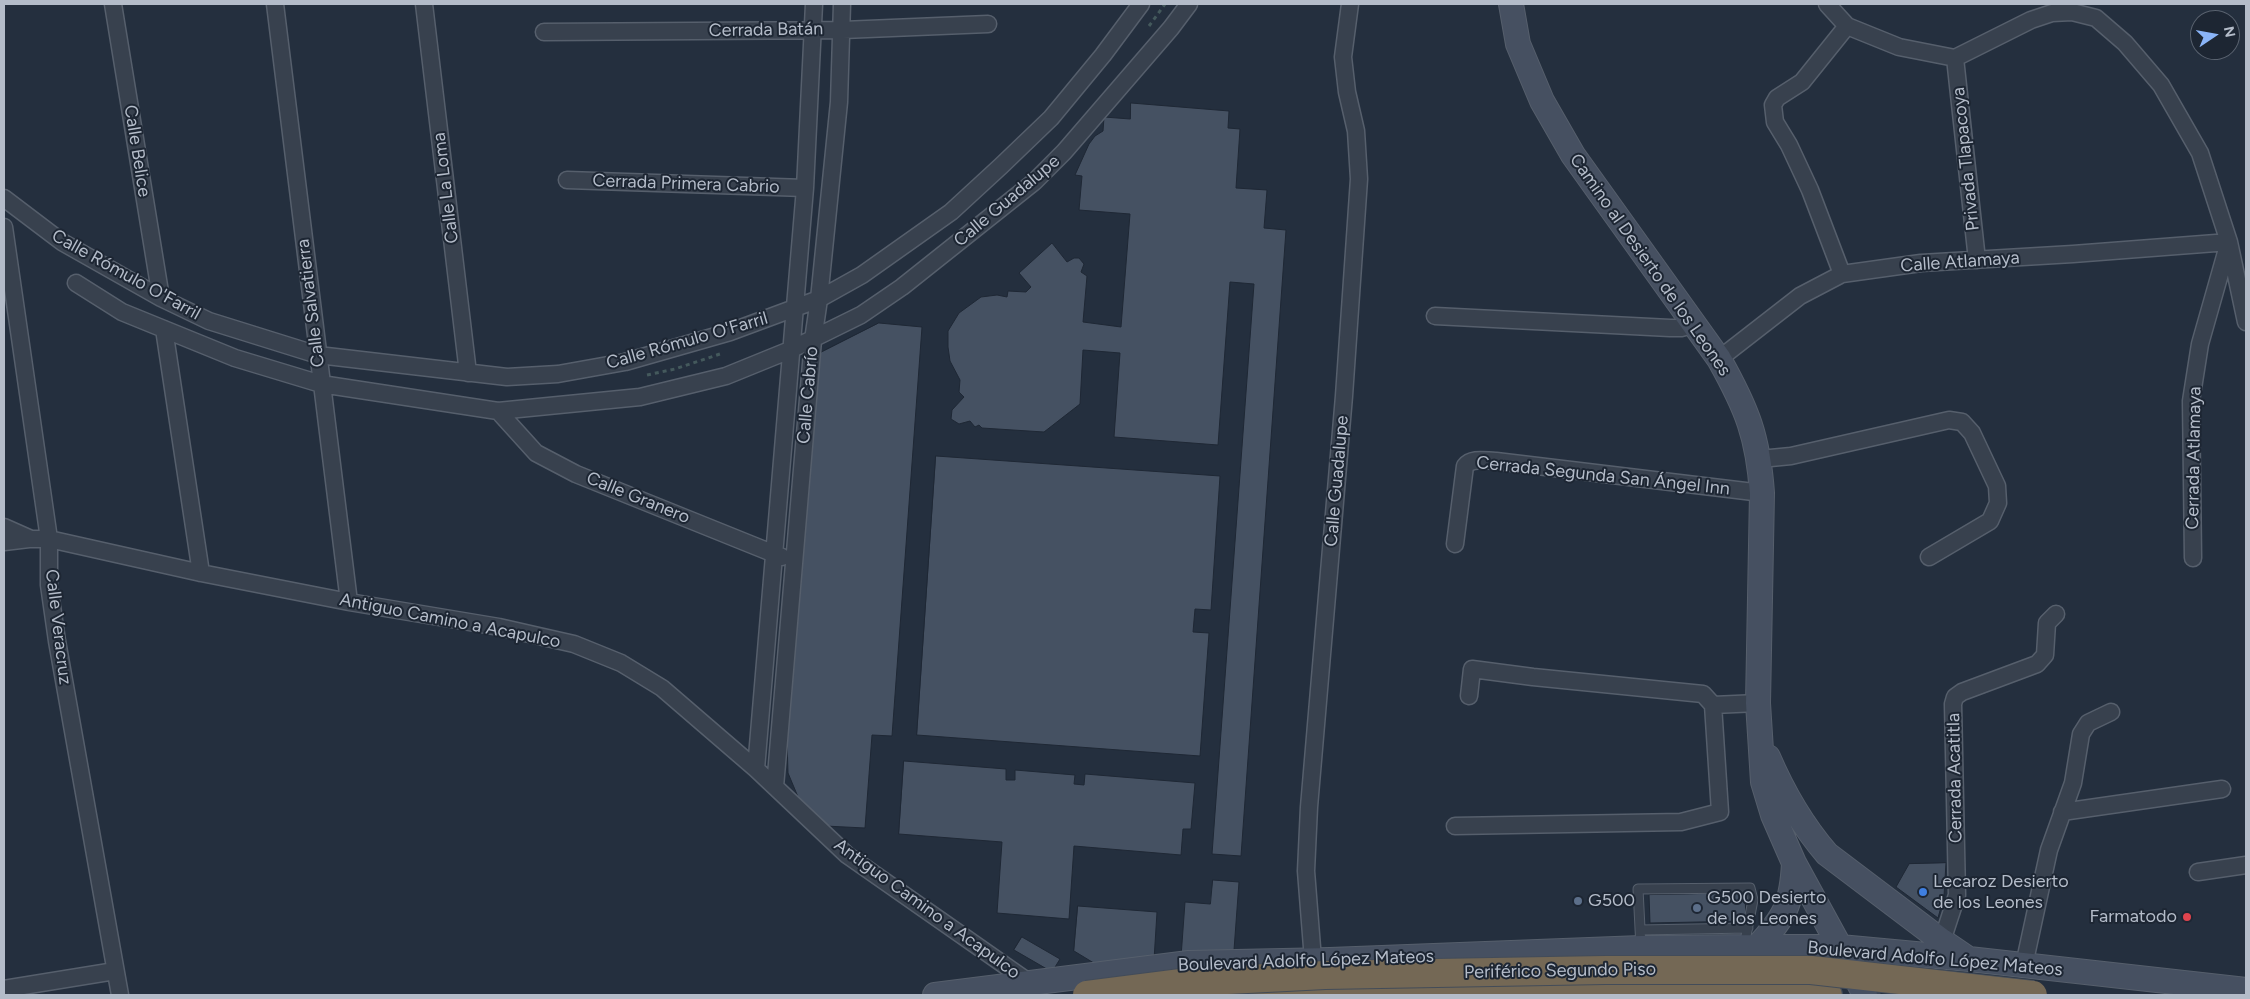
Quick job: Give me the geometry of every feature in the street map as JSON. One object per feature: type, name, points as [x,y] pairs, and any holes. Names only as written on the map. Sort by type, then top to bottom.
[{"type":"highway","name":"Periférico Segundo Piso","points":[[1087,995],[1189,982],[1325,975],[1654,970],[1811,970],[2033,995]]},
{"type":"highway","points":[[1238,995],[1330,988],[1378,981]]},
{"type":"highway","points":[[1330,988],[1808,993],[1828,995]]},
{"type":"main road","name":"Camino al Desierto de los Leones","points":[[1511,4],[1518,44],[1542,101],[1573,155],[1719,359],[1739,394],[1752,424],[1760,459],[1762,493],[1758,703],[1763,782],[1773,814],[1794,863],[1865,995]]},
{"type":"main road","name":"Camino al Desierto de los Leones","points":[[1762,743],[1777,778],[1795,811],[1813,839],[1827,854],[1942,941],[1969,958]]},
{"type":"main road","points":[[1749,941],[1777,925],[1788,906],[1793,888],[1794,863]]},
{"type":"main road","name":"Boulevard Adolfo López Mateos","points":[[935,995],[1189,963],[1313,960],[1640,939],[1749,941],[1840,947],[1902,962],[1969,958],[2246,990]]},
{"type":"main road","points":[[1902,962],[1914,995]]},
{"type":"street","name":"Calle Belice","points":[[113,4],[161,298]]},
{"type":"street","name":"Calle Salvatierra","points":[[275,4],[349,602]]},
{"type":"street","name":"Calle La Loma","points":[[424,4],[468,373]]},
{"type":"street","name":"Calle Cabrío","points":[[756,769],[805,188],[814,4]]},
{"type":"street","name":"Calle Cabrío","points":[[775,787],[813,340],[819,299],[839,102],[843,30],[842,4]]},
{"type":"street","name":"Calle Rómulo O'Farril","points":[[4,198],[62,242],[161,298],[209,321],[318,355],[507,377],[549,374],[625,362],[730,332],[819,299],[862,275],[951,212],[1051,118],[1103,55],[1141,4]]},
{"type":"street","name":"Calle Guadalupe","points":[[813,340],[861,315],[902,287],[1034,182],[1070,145],[1171,28],[1189,4]]},
{"type":"street","name":"Calle Guadalupe","points":[[1313,960],[1306,871],[1309,807],[1344,396],[1358,179],[1356,131],[1347,92],[1343,58],[1350,4]]},
{"type":"street","points":[[1827,4],[1847,26],[1899,47],[1954,58],[2031,20],[2052,13],[2072,12],[2096,18],[2125,43],[2161,85],[2200,152],[2228,242],[2246,322]]},
{"type":"street","name":"Cerrada Batán","points":[[544,32],[843,30],[988,24]]},
{"type":"street","points":[[1842,274],[1810,190],[1789,145],[1775,122],[1773,105],[1777,98],[1802,82],[1847,26]]},
{"type":"street","name":"Privada Tlapacoya","points":[[1954,58],[1977,260]]},
{"type":"street","name":"Cerrada Primera Cabrio","points":[[567,180],[805,188]]},
{"type":"street","name":"Calle Veracruz","points":[[4,228],[49,539],[49,585],[57,641],[120,995]]},
{"type":"street","name":"Calle Atlamaya","points":[[1719,359],[1800,296],[1842,274],[1881,267],[2228,242]]},
{"type":"street","name":"Cerrada Atlamaya","points":[[2193,558],[2191,401],[2200,344],[2228,242]]},
{"type":"street","name":"Calle Rómulo O'Farril","points":[[76,283],[122,312],[235,358],[321,384],[498,411],[640,397],[726,376],[813,340]]},
{"type":"street","points":[[1435,316],[1670,328],[1681,328],[1695,324]]},
{"type":"street","points":[[164,329],[201,573]]},
{"type":"street","name":"Calle Granero","points":[[498,411],[536,453],[576,474],[793,562]]},
{"type":"street","points":[[1760,459],[1791,456],[1949,420],[1962,422],[1972,433],[1997,486],[1998,504],[1990,522],[1929,557]]},
{"type":"street","name":"Cerrada Segunda San Ángel Inn","points":[[1455,544],[1465,466],[1475,460],[1762,493]]},
{"type":"street","name":"Antiguo Camino a Acapulco","points":[[4,527],[31,539]]},
{"type":"street","name":"Antiguo Camino a Acapulco","points":[[4,542],[49,539],[201,573],[349,602],[508,629],[574,644],[614,660],[662,688],[756,769],[847,855],[1030,983]]},
{"type":"street","name":"Cerrada Acatitla","points":[[1942,941],[1957,895],[1953,704],[1955,697],[1962,692],[2037,664],[2044,655],[2047,623],[2056,614]]},
{"type":"street","points":[[1455,826],[1681,822],[1720,812],[1713,705],[1703,694],[1472,669],[1468,696]]},
{"type":"street","points":[[1713,705],[1758,703]]},
{"type":"street","points":[[2024,965],[2049,850],[2073,783],[2081,734],[2088,723],[2111,712]]},
{"type":"street","points":[[2062,812],[2222,789]]},
{"type":"street","points":[[2198,872],[2246,865]]},
{"type":"street","points":[[4,989],[115,971]]},
{"type":"lane","points":[[1640,939],[1638,889],[1750,888],[1753,900],[1749,941]]},
{"type":"building","points":[[1131,103],[1229,111],[1228,128],[1240,129],[1236,188],[1267,190],[1264,228],[1286,230],[1241,856],[1212,854],[1254,284],[1230,282],[1218,445],[1114,437],[1120,353],[1083,350],[1080,404],[1044,432],[982,428],[979,425],[975,427],[970,421],[959,424],[951,419],[952,410],[964,397],[959,392],[960,380],[950,361],[948,331],[959,313],[981,297],[997,295],[1007,297],[1008,291],[1026,292],[1031,287],[1019,273],[1052,243],[1067,262],[1074,258],[1079,258],[1084,264],[1081,272],[1087,276],[1083,322],[1121,327],[1130,214],[1079,210],[1082,176],[1075,175],[1089,144],[1095,136],[1103,131],[1104,117],[1130,119]]},
{"type":"building","points":[[879,323],[922,327],[892,736],[872,735],[865,828],[825,826],[801,804],[788,773],[787,740],[818,354]]},
{"type":"building","points":[[936,456],[1220,476],[1211,610],[1195,609],[1193,632],[1209,633],[1200,756],[917,735]]},
{"type":"building","points":[[904,761],[1006,769],[1006,780],[1015,780],[1015,770],[1075,775],[1074,784],[1084,785],[1085,774],[1195,783],[1191,829],[1183,829],[1181,855],[1074,846],[1069,919],[997,913],[1002,842],[899,834]]},
{"type":"building","name":"Lecaroz Desierto de los Leones","points":[[1946,863],[1944,896],[1938,918],[1896,887],[1909,864]]},
{"type":"building","points":[[1213,880],[1239,882],[1234,950],[1181,957],[1185,902],[1210,904]]},
{"type":"building","name":"G500 Desierto de los Leones","points":[[1745,893],[1746,921],[1650,923],[1649,895]]},
{"type":"building","points":[[1078,906],[1157,912],[1154,960],[1102,968],[1074,951]]},
{"type":"building","points":[[1022,937],[1060,959],[1052,972],[1014,950]]},
{"type":"tunnel","points":[[1853,988],[1909,995]]},
{"type":"place","name":"Lecaroz Desierto de los Leones","points":[[1923,892]]},
{"type":"place","name":"G500","points":[[1578,901]]},
{"type":"place","name":"G500 Desierto de los Leones","points":[[1697,908]]},
{"type":"place","name":"Farmatodo","points":[[2187,917]]}]
